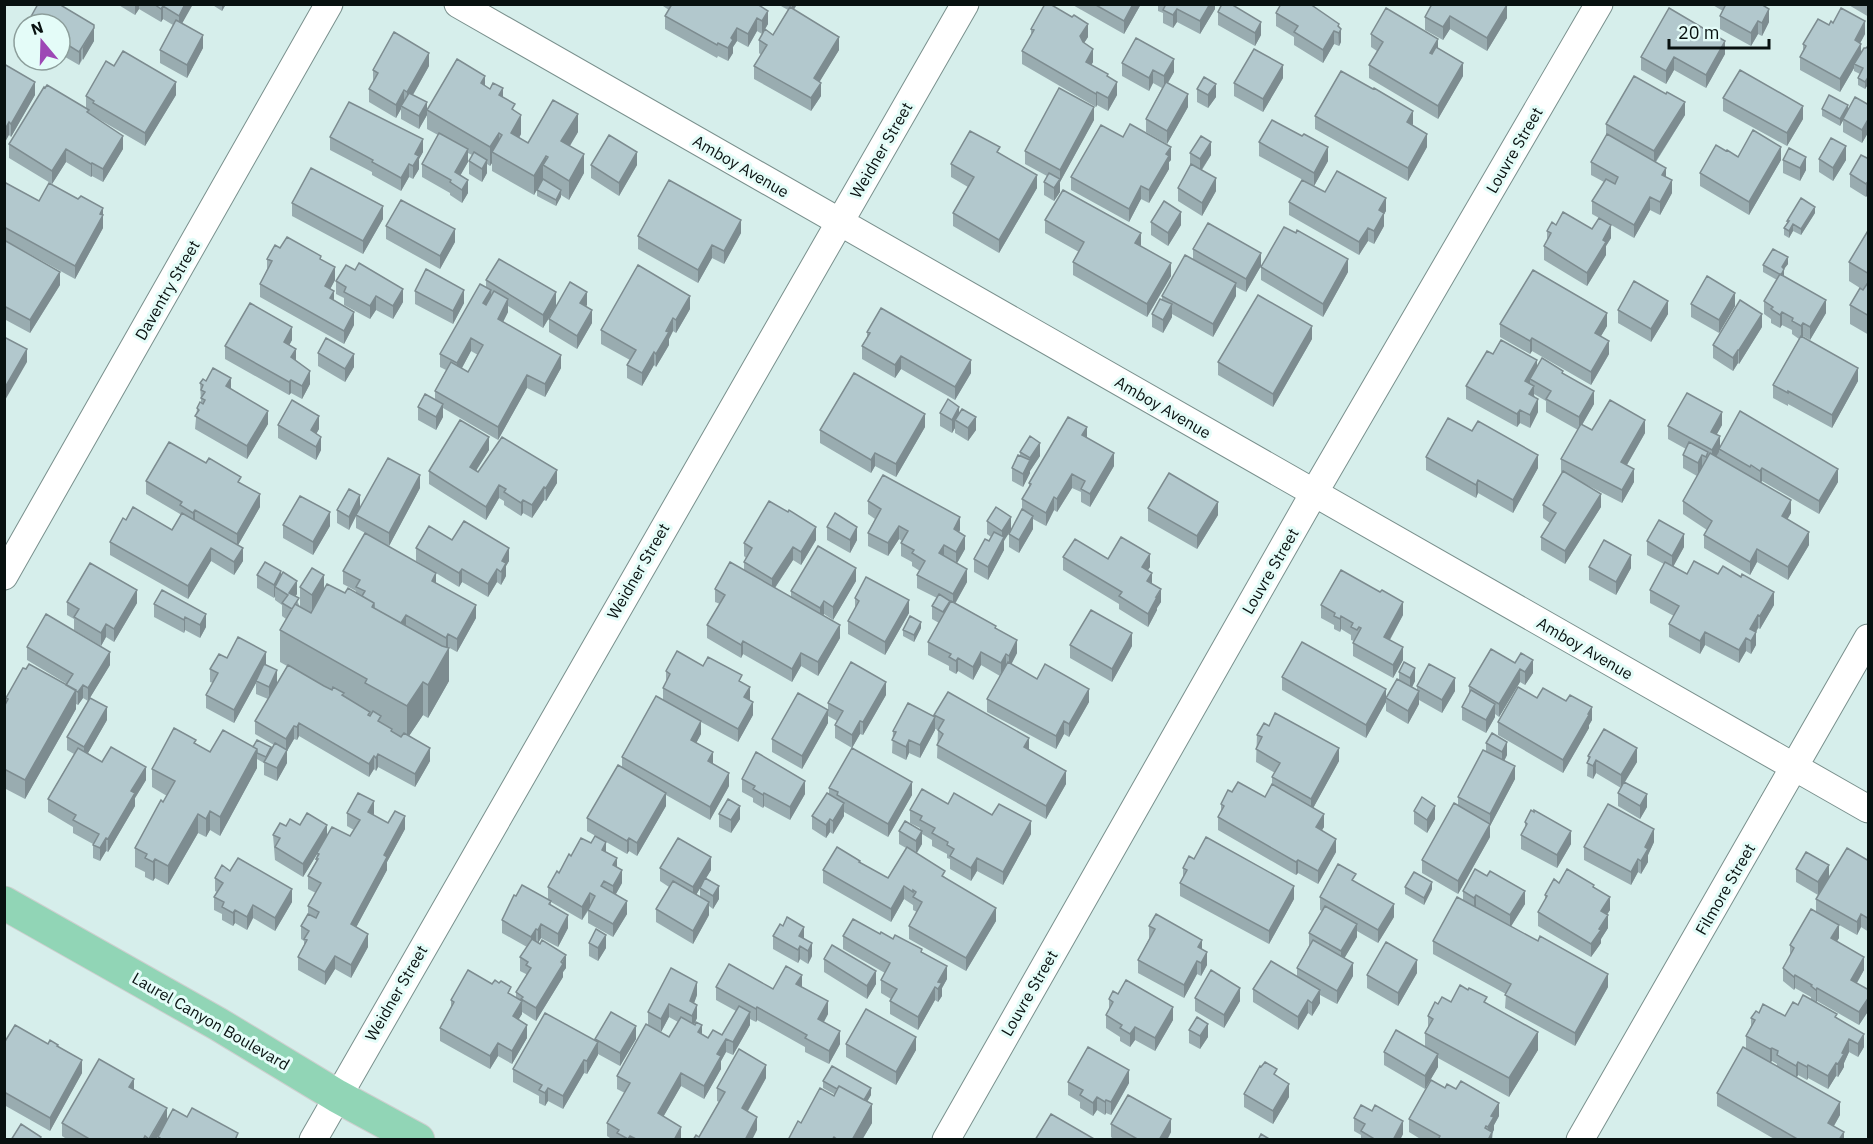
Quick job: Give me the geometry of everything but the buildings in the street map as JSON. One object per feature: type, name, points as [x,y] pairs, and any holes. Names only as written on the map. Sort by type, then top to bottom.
[{"type":"main road","name":"Laurel Canyon Boulevard","points":[[4,903],[218,1024],[337,1096],[418,1140]]},
{"type":"street","name":"Daventry Street","points":[[4,576],[329,4]]},
{"type":"street","name":"Amboy Avenue","points":[[458,4],[1869,809]]},
{"type":"street","name":"Weidner Street","points":[[313,1140],[965,4]]},
{"type":"street","name":"Louvre Street","points":[[946,1140],[1314,494],[1599,4]]},
{"type":"street","name":"Filmore Street","points":[[1580,1140],[1869,638]]}]
